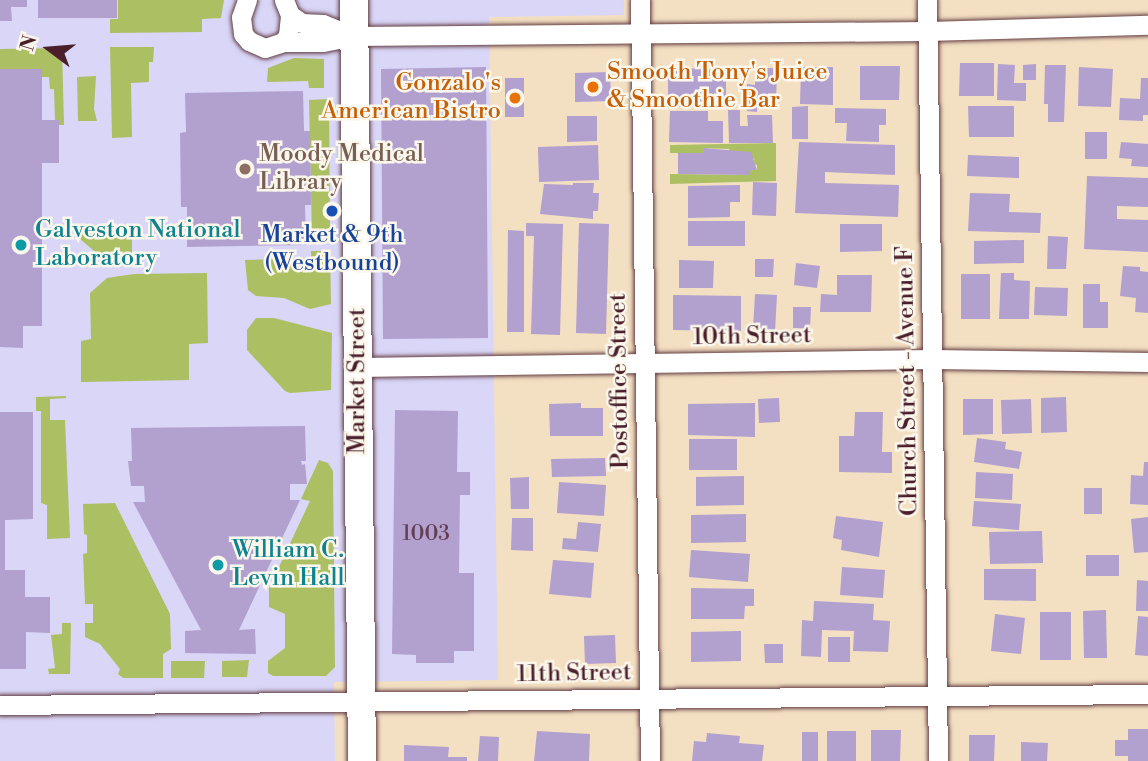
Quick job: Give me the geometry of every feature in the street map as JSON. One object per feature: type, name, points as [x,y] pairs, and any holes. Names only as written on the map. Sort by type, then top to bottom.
[{"type":"main road","name":"Market Street","points":[[354,0],[362,761]]},
{"type":"street","points":[[247,0],[241,27],[249,41],[265,48],[283,42],[323,42],[354,36],[641,35],[1148,25]]},
{"type":"street","name":"Postoffice Street","points":[[640,0],[650,761]]},
{"type":"street","name":"Church Street - Avenue F","points":[[927,0],[938,761]]},
{"type":"street","points":[[283,42],[288,35],[287,8]]},
{"type":"street","points":[[287,8],[302,23],[323,24],[354,36]]},
{"type":"street","name":"10th Street","points":[[357,367],[933,359],[1148,362]]},
{"type":"street","name":"11th Street","points":[[0,705],[1148,694]]},
{"type":"shaded area","points":[[0,0],[624,0],[624,15],[489,17],[498,680],[334,682],[335,761],[0,761]]},
{"type":"green space","points":[[118,0],[224,0],[221,18],[202,19],[202,32],[110,33],[110,19],[118,19]]},
{"type":"green space","points":[[110,47],[154,47],[153,62],[149,62],[149,82],[131,83],[132,137],[112,138]]},
{"type":"green space","points":[[62,48],[64,125],[59,125],[59,120],[55,120],[54,89],[50,89],[49,77],[42,77],[42,69],[0,69],[0,49]]},
{"type":"green space","points":[[294,58],[324,59],[324,88],[309,88],[308,81],[267,82],[268,68]]},
{"type":"green space","points":[[96,76],[94,109],[97,121],[78,121],[77,77]]},
{"type":"green space","points":[[329,99],[330,239],[312,239],[309,100]]},
{"type":"green space","points":[[776,143],[776,181],[670,184],[670,174],[750,175],[750,170],[757,170],[757,165],[754,164],[754,159],[730,152],[729,149],[704,148],[704,153],[670,153],[670,145]]},
{"type":"green space","points":[[80,229],[132,230],[132,264],[114,265],[106,261],[80,239]]},
{"type":"green space","points":[[311,251],[330,251],[331,304],[310,309],[284,298],[256,296],[248,290],[245,260],[311,258]]},
{"type":"green space","points":[[207,273],[208,343],[189,344],[189,380],[81,382],[81,341],[91,339],[90,293],[107,278],[134,274]]},
{"type":"green space","points":[[256,318],[274,318],[332,333],[331,390],[290,393],[285,391],[247,350],[247,330]]},
{"type":"green space","points":[[66,396],[50,399],[50,420],[65,420],[70,538],[47,539],[47,505],[41,503],[41,411],[36,411],[36,397]]},
{"type":"green space","points":[[319,460],[328,463],[333,471],[335,667],[326,676],[273,676],[268,673],[268,661],[285,648],[285,614],[269,607],[269,588],[310,501],[301,499]]},
{"type":"green space","points":[[115,503],[170,614],[171,649],[163,654],[163,678],[123,678],[118,674],[120,669],[100,644],[85,637],[85,623],[93,623],[93,604],[85,604],[83,554],[87,553],[87,535],[84,534],[83,504]]},
{"type":"green space","points":[[62,623],[71,623],[70,674],[49,674],[48,669],[55,668],[51,635],[62,634]]},
{"type":"green space","points":[[249,660],[247,677],[222,677],[222,661]]},
{"type":"green space","points":[[171,661],[205,661],[204,678],[171,678]]},
{"type":"building","points":[[0,0],[27,0],[27,7],[11,7],[12,21],[0,21]]},
{"type":"building","points":[[38,0],[117,0],[117,18],[38,18]]},
{"type":"building","points":[[960,63],[994,63],[994,96],[959,96]]},
{"type":"building","points":[[998,64],[1015,65],[1014,83],[1026,83],[1026,101],[997,100]]},
{"type":"building","points":[[1036,64],[1036,80],[1023,80],[1023,65]]},
{"type":"building","points":[[1045,65],[1066,65],[1064,122],[1048,122],[1048,104],[1044,104]]},
{"type":"building","points":[[860,66],[900,66],[899,100],[860,100]]},
{"type":"building","points":[[486,67],[488,338],[383,339],[381,69]]},
{"type":"building","points":[[801,67],[833,67],[833,105],[800,104]]},
{"type":"building","points":[[1079,67],[1113,69],[1111,107],[1078,106]]},
{"type":"building","points":[[710,68],[710,75],[726,75],[726,106],[668,107],[668,69]]},
{"type":"building","points":[[755,68],[777,68],[776,106],[757,106],[757,112],[747,111],[747,84],[755,85]]},
{"type":"building","name":"Galveston National Laboratory","points":[[0,69],[42,69],[42,120],[59,120],[59,163],[42,163],[42,326],[23,326],[23,348],[0,347]]},
{"type":"building","name":"Smooth Tony's Juice & Smoothie Bar","points":[[610,72],[611,101],[575,102],[575,73]]},
{"type":"building","name":"Gonzalo's American Bistro","points":[[505,78],[524,78],[524,117],[505,117]]},
{"type":"building","points":[[1141,78],[1148,78],[1148,115],[1143,115],[1143,121],[1119,120],[1120,98],[1140,99]]},
{"type":"building","name":"Moody Medical Library","points":[[303,91],[304,131],[310,131],[311,205],[305,205],[306,245],[187,247],[187,207],[181,207],[180,133],[186,132],[185,93]]},
{"type":"building","points":[[808,106],[808,139],[792,139],[792,107]]},
{"type":"building","points":[[968,106],[1014,106],[1014,137],[969,137]]},
{"type":"building","points":[[835,108],[886,109],[886,125],[879,125],[879,142],[846,141],[847,123],[835,123]]},
{"type":"building","points":[[728,110],[740,110],[740,126],[748,126],[747,115],[772,115],[773,143],[729,143]]},
{"type":"building","points":[[670,111],[708,111],[708,121],[723,121],[723,143],[669,142]]},
{"type":"building","points":[[567,116],[597,116],[597,141],[567,142]]},
{"type":"building","points":[[1085,132],[1107,132],[1107,159],[1085,159]]},
{"type":"building","points":[[799,142],[895,145],[895,175],[825,172],[825,183],[899,185],[898,217],[795,213]]},
{"type":"building","points":[[1121,142],[1148,144],[1148,167],[1131,166],[1132,159],[1119,158]]},
{"type":"building","points":[[598,145],[599,180],[539,182],[538,147]]},
{"type":"building","points":[[704,148],[751,152],[757,170],[750,170],[750,175],[678,174],[678,153],[704,153]]},
{"type":"building","points":[[968,155],[1019,157],[1019,178],[967,176]]},
{"type":"building","points":[[1087,176],[1148,178],[1148,207],[1117,206],[1117,219],[1148,220],[1148,252],[1084,249]]},
{"type":"building","points":[[753,182],[777,183],[776,216],[752,215]]},
{"type":"building","points":[[594,183],[593,193],[599,193],[598,211],[593,211],[593,219],[540,214],[544,184]]},
{"type":"building","points":[[740,185],[740,202],[730,202],[730,217],[688,218],[688,186]]},
{"type":"building","points":[[970,193],[1010,194],[1009,212],[1041,213],[1040,233],[968,231]]},
{"type":"building","points":[[688,221],[745,221],[745,246],[688,246]]},
{"type":"building","points":[[526,223],[563,224],[560,335],[531,334],[534,236],[526,236]]},
{"type":"building","points":[[579,223],[609,224],[606,334],[576,333]]},
{"type":"building","points":[[840,224],[882,224],[882,251],[840,252]]},
{"type":"building","points":[[508,230],[524,231],[524,332],[507,332]]},
{"type":"building","points":[[1048,236],[1068,237],[1066,269],[1047,269]]},
{"type":"building","points":[[1024,240],[1024,263],[974,264],[974,241]]},
{"type":"building","points":[[755,259],[774,259],[773,277],[755,277]]},
{"type":"building","points":[[679,260],[714,261],[713,288],[679,288]]},
{"type":"building","points":[[796,263],[820,266],[817,288],[794,285]]},
{"type":"building","points":[[1123,266],[1140,267],[1140,271],[1148,272],[1148,313],[1135,312],[1136,298],[1120,296]]},
{"type":"building","points":[[1001,273],[1014,273],[1014,280],[1030,281],[1029,319],[999,319]]},
{"type":"building","points":[[961,274],[990,274],[990,319],[961,319]]},
{"type":"building","points":[[837,275],[872,275],[871,312],[820,312],[821,294],[837,295]]},
{"type":"building","points":[[1083,284],[1100,284],[1100,302],[1108,302],[1108,328],[1083,328]]},
{"type":"building","points":[[1035,287],[1068,288],[1067,316],[1034,315]]},
{"type":"building","points":[[755,294],[777,295],[775,331],[753,329]]},
{"type":"building","points":[[673,295],[741,296],[741,331],[673,330]]},
{"type":"building","points":[[793,307],[811,307],[810,329],[793,328]]},
{"type":"building","points":[[1066,397],[1067,432],[1041,433],[1041,398]]},
{"type":"building","points":[[779,398],[780,422],[759,423],[758,399]]},
{"type":"building","points":[[963,399],[993,399],[993,434],[963,435]]},
{"type":"building","points":[[1031,399],[1032,433],[1002,434],[1001,400]]},
{"type":"building","points":[[581,403],[581,408],[603,408],[603,436],[550,436],[549,404]]},
{"type":"building","points":[[755,403],[755,437],[688,435],[688,404]]},
{"type":"building","points":[[395,410],[458,411],[457,472],[470,472],[470,495],[460,495],[459,573],[474,573],[474,651],[454,651],[454,663],[416,663],[416,655],[392,654]]},
{"type":"building","points":[[0,412],[33,412],[33,519],[5,520],[5,570],[25,570],[25,597],[50,597],[50,633],[26,632],[26,669],[0,669]]},
{"type":"building","points":[[855,412],[883,412],[882,452],[892,452],[892,473],[839,472],[839,436],[854,436]]},
{"type":"building","name":"William C. Levin Hall","points":[[305,426],[306,461],[301,461],[302,465],[305,464],[307,484],[290,484],[290,500],[300,500],[239,630],[255,629],[256,654],[185,653],[185,631],[201,630],[133,502],[145,502],[144,486],[131,486],[128,461],[132,461],[131,428]]},
{"type":"building","points":[[977,438],[1006,442],[1005,449],[1022,452],[1019,469],[974,462]]},
{"type":"building","points":[[689,439],[737,439],[737,470],[689,470]]},
{"type":"building","points":[[605,458],[606,476],[552,477],[551,459]]},
{"type":"building","points":[[1144,462],[1148,462],[1148,505],[1130,504],[1131,475],[1143,476]]},
{"type":"building","points":[[976,472],[1013,474],[1012,500],[975,498]]},
{"type":"building","points":[[744,476],[744,505],[696,506],[696,477]]},
{"type":"building","points":[[529,477],[529,509],[511,509],[510,478]]},
{"type":"building","points":[[559,482],[606,485],[604,516],[557,513]]},
{"type":"building","points":[[1084,488],[1102,488],[1102,514],[1084,514]]},
{"type":"building","points":[[974,501],[1021,504],[1019,530],[972,526]]},
{"type":"building","points":[[746,514],[746,542],[691,543],[691,515]]},
{"type":"building","points":[[836,516],[883,522],[879,557],[841,550],[842,540],[833,538]]},
{"type":"building","points":[[1148,517],[1148,552],[1134,553],[1131,519]]},
{"type":"building","points":[[512,518],[533,518],[533,551],[511,550]]},
{"type":"building","points":[[578,522],[601,524],[598,552],[562,549],[563,538],[576,539]]},
{"type":"building","points":[[1042,531],[1043,563],[990,564],[989,532]]},
{"type":"building","points":[[691,550],[750,554],[748,582],[689,577]]},
{"type":"building","points":[[1086,555],[1119,555],[1119,576],[1086,576]]},
{"type":"building","points":[[553,560],[594,563],[591,598],[549,594]]},
{"type":"building","points":[[842,567],[885,570],[883,598],[840,595]]},
{"type":"building","points":[[984,569],[1036,569],[1036,601],[984,600]]},
{"type":"building","points":[[1137,580],[1148,581],[1148,611],[1136,611]]},
{"type":"building","points":[[691,588],[754,589],[754,606],[745,606],[744,619],[691,619]]},
{"type":"building","points":[[814,601],[874,604],[873,620],[890,621],[888,652],[853,651],[854,631],[822,630],[821,657],[801,656],[802,620],[813,621]]},
{"type":"building","points":[[1106,610],[1107,658],[1084,658],[1083,611]]},
{"type":"building","points":[[1040,612],[1071,612],[1071,660],[1040,660]]},
{"type":"building","points":[[995,614],[1025,618],[1021,654],[991,651]]},
{"type":"building","points":[[1138,616],[1148,617],[1148,656],[1135,655]]},
{"type":"building","points":[[741,631],[741,661],[691,662],[691,632]]},
{"type":"building","points":[[615,635],[616,663],[585,664],[584,636]]},
{"type":"building","points":[[828,637],[850,637],[850,662],[828,662]]},
{"type":"building","points":[[764,644],[783,644],[783,663],[765,663]]},
{"type":"building","points":[[1128,729],[1148,729],[1148,761],[1128,761],[1128,756],[1115,756],[1115,740],[1128,740]]},
{"type":"building","points":[[871,730],[901,730],[900,761],[871,761]]},
{"type":"building","points":[[537,731],[590,734],[589,761],[534,761]]},
{"type":"building","points":[[827,731],[856,731],[856,761],[827,761]]},
{"type":"building","points":[[802,732],[818,732],[818,761],[802,761]]},
{"type":"building","points":[[707,733],[740,736],[739,743],[764,745],[762,761],[692,761],[694,741],[706,742]]},
{"type":"building","points":[[969,735],[995,735],[994,761],[969,761]]},
{"type":"building","points":[[480,736],[499,737],[498,761],[478,761]]},
{"type":"building","points":[[1021,742],[1048,743],[1047,761],[1021,761]]},
{"type":"building","points":[[404,745],[449,747],[448,757],[467,757],[467,761],[404,761]]},
{"type":"place","name":"Smooth Tony's Juice & Smoothie Bar","points":[[593,87]]},
{"type":"place","name":"Gonzalo's American Bistro","points":[[515,98]]},
{"type":"place","name":"Moody Medical Library","points":[[245,169]]},
{"type":"place","name":"Market & 9th (Westbound)","points":[[332,211]]},
{"type":"place","name":"Galveston National Laboratory","points":[[21,245]]},
{"type":"place","name":"William C. Levin Hall","points":[[218,565]]}]
